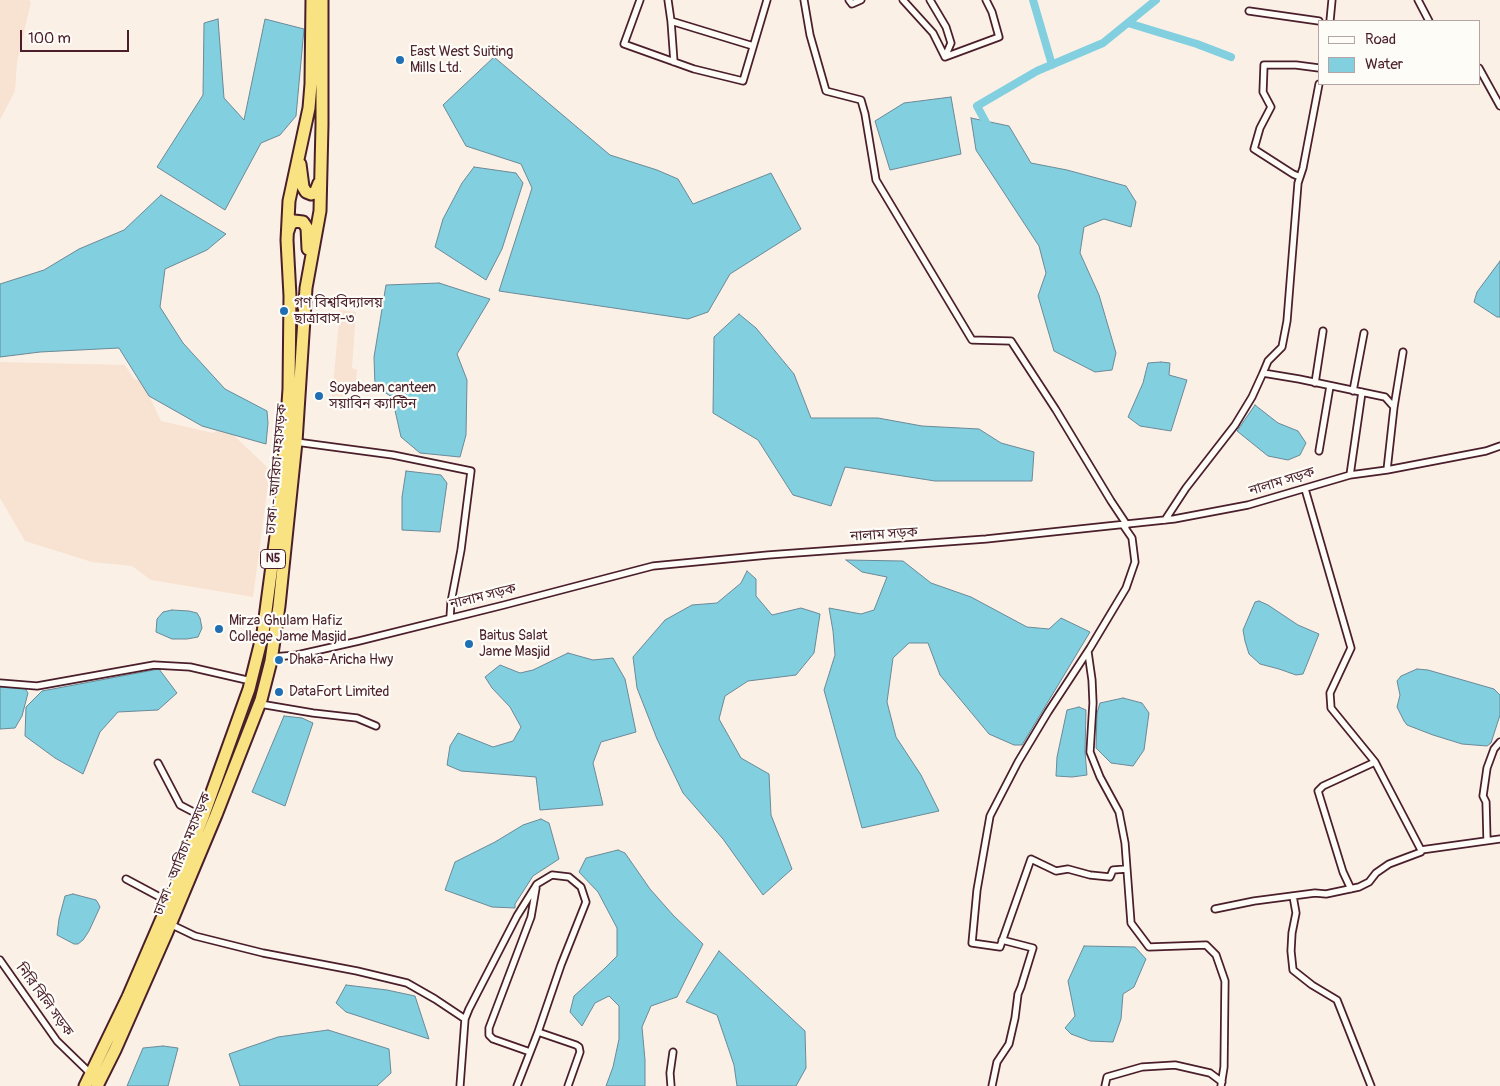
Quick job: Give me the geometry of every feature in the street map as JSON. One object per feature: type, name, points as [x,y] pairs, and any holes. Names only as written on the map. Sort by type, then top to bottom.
[{"type":"highway","name":"N5","points":[[85,1086],[128,997],[203,817],[251,682],[263,633],[282,491],[289,389],[289,201],[309,108],[312,0]]},
{"type":"highway","name":"ঢাকা - আরিচা মহাসড়ক","points":[[97,1086],[119,1042],[170,924],[260,704],[268,678],[281,588],[296,442],[302,334],[309,266],[318,227],[322,0]]},
{"type":"highway","points":[[299,150],[303,186],[306,192],[315,193],[320,179]]},
{"type":"highway","points":[[288,231],[294,221],[303,222],[307,228],[309,266]]},
{"type":"street","points":[[640,0],[624,44],[694,69],[743,81],[767,0]]},
{"type":"street","points":[[668,0],[674,62]]},
{"type":"street","points":[[804,0],[810,35],[826,92],[862,100],[876,180],[972,340],[1011,341],[1056,410],[1132,538],[1135,562],[1126,588],[1088,652],[1043,720],[990,816],[977,890],[972,943],[1000,947],[1030,859],[1056,871],[1068,869],[1090,875],[1110,877],[1114,870],[1126,869]]},
{"type":"street","points":[[849,0],[852,4],[861,0]]},
{"type":"street","points":[[903,0],[933,33],[945,57]]},
{"type":"street","points":[[930,0],[946,27],[950,43],[945,57]]},
{"type":"street","points":[[945,57],[999,37],[992,12],[986,0]]},
{"type":"street","points":[[1330,20],[1332,0]]},
{"type":"street","points":[[1418,0],[1428,20]]},
{"type":"street","points":[[1249,11],[1318,22]]},
{"type":"street","points":[[671,21],[753,46]]},
{"type":"street","points":[[1300,177],[1254,149],[1260,128],[1271,107],[1263,92],[1264,65],[1296,65],[1318,68]]},
{"type":"street","points":[[1480,70],[1500,106]]},
{"type":"street","points":[[1165,520],[1186,488],[1235,426],[1252,397],[1268,361],[1282,347],[1288,321],[1298,183],[1303,168],[1319,85]]},
{"type":"street","points":[[1315,383],[1323,331]]},
{"type":"street","points":[[1353,391],[1364,333]]},
{"type":"street","points":[[1387,470],[1394,407],[1403,352]]},
{"type":"street","points":[[1263,373],[1362,392],[1385,398],[1394,407]]},
{"type":"street","points":[[1319,451],[1330,386]]},
{"type":"street","points":[[1350,475],[1362,392]]},
{"type":"street","points":[[296,442],[394,455],[471,471],[450,618]]},
{"type":"street","name":"নালাম সড়ক","points":[[272,657],[307,653],[653,566],[768,555],[986,539],[1165,520],[1248,505],[1350,475],[1387,470],[1486,451],[1500,446]]},
{"type":"street","points":[[1305,489],[1351,648],[1330,693],[1331,708],[1375,762],[1422,850]]},
{"type":"street","points":[[1088,652],[1093,704],[1090,752],[1100,777],[1118,812],[1125,843],[1132,922],[1149,947],[1206,944],[1216,955],[1225,981],[1224,1067],[1222,1084]]},
{"type":"street","points":[[0,683],[37,686],[154,665],[190,667],[251,682]]},
{"type":"street","points":[[260,704],[357,718],[376,726]]},
{"type":"street","points":[[1488,840],[1486,802],[1483,796],[1487,768],[1494,749],[1500,742]]},
{"type":"street","points":[[1351,889],[1343,872],[1318,791],[1323,786],[1375,762]]},
{"type":"street","points":[[158,763],[180,805],[203,817]]},
{"type":"street","points":[[1215,909],[1254,901],[1316,893],[1326,894],[1351,889],[1368,882],[1376,873],[1389,864],[1422,850],[1500,839]]},
{"type":"street","points":[[460,1086],[466,1020],[469,1009],[517,916],[537,884],[552,875],[570,877],[581,887],[586,902],[517,1086]]},
{"type":"street","points":[[126,879],[168,902]]},
{"type":"street","points":[[530,1052],[493,1039],[489,1035],[489,1028],[531,917],[537,884]]},
{"type":"street","points":[[1293,896],[1296,913],[1290,951],[1293,970],[1312,985],[1337,1000],[1371,1086]]},
{"type":"street","points":[[170,924],[194,936],[263,953],[357,971],[407,983],[466,1020]]},
{"type":"street","points":[[992,1086],[997,1062],[1009,1044],[1018,994],[1033,948],[1002,940]]},
{"type":"street","name":"নিরি বিলি সড়ক","points":[[0,960],[57,1041],[91,1074]]},
{"type":"street","points":[[538,1032],[579,1047],[580,1052],[568,1086]]},
{"type":"street","points":[[671,1086],[670,1073],[673,1052]]},
{"type":"street","points":[[1105,1086],[1107,1077],[1142,1067],[1175,1065],[1210,1072],[1222,1084]]},
{"type":"shaded area","points":[[0,0],[29,0],[31,2],[17,62],[15,91],[0,120]]},
{"type":"shaded area","points":[[340,310],[356,312],[352,368],[357,370],[355,398],[332,397]]},
{"type":"shaded area","points":[[0,362],[125,365],[134,379],[142,381],[161,421],[213,433],[225,427],[270,470],[253,597],[151,580],[132,566],[92,562],[25,541],[0,498]]},
{"type":"water","points":[[218,19],[224,98],[244,120],[265,19],[304,29],[296,116],[280,135],[261,143],[225,210],[157,167],[203,95],[204,23]]},
{"type":"water","points":[[494,57],[610,155],[678,179],[693,204],[771,173],[801,229],[730,274],[708,312],[688,319],[499,291],[532,188],[521,164],[466,146],[443,105]]},
{"type":"water","points":[[951,97],[961,154],[890,170],[875,121],[904,103]]},
{"type":"water","points":[[971,118],[1009,126],[1031,163],[1067,170],[1126,186],[1136,202],[1131,227],[1104,219],[1084,227],[1080,253],[1099,295],[1116,353],[1112,370],[1095,372],[1054,351],[1038,296],[1046,273],[1039,246],[976,150]]},
{"type":"water","points":[[474,167],[516,173],[523,183],[502,249],[486,280],[435,247],[443,219],[462,183]]},
{"type":"water","points":[[161,195],[226,234],[207,250],[165,269],[160,307],[183,343],[225,389],[267,411],[266,444],[202,426],[149,396],[119,348],[40,352],[0,357],[0,284],[44,270],[79,249],[124,230]]},
{"type":"water","points":[[1500,261],[1500,317],[1497,317],[1474,302],[1477,292]]},
{"type":"water","points":[[439,283],[490,299],[457,354],[467,380],[466,435],[460,457],[420,453],[401,437],[392,397],[375,386],[374,357],[386,285]]},
{"type":"water","points":[[739,314],[756,328],[794,374],[811,418],[878,418],[922,426],[979,429],[1001,443],[1034,452],[1032,481],[935,481],[845,467],[831,506],[793,495],[758,440],[713,413],[714,337]]},
{"type":"water","points":[[1148,363],[1170,363],[1169,375],[1187,380],[1171,431],[1140,426],[1128,417],[1143,383]]},
{"type":"water","points":[[1255,405],[1278,423],[1298,431],[1306,443],[1300,455],[1288,460],[1268,456],[1237,431]]},
{"type":"water","points":[[406,471],[441,475],[447,483],[440,532],[402,530],[402,497]]},
{"type":"water","points":[[846,560],[903,561],[931,583],[971,597],[1027,627],[1049,629],[1061,618],[1090,632],[1022,745],[1014,745],[989,734],[940,675],[928,643],[909,643],[893,658],[887,702],[896,737],[921,775],[939,811],[862,828],[824,690],[835,655],[829,608],[861,614],[874,610],[887,577],[862,572]]},
{"type":"water","points":[[747,571],[756,579],[756,596],[772,615],[801,608],[820,614],[814,653],[796,675],[748,681],[725,696],[719,719],[741,758],[769,774],[771,815],[792,869],[763,895],[723,839],[683,793],[657,739],[637,688],[633,657],[665,620],[692,605],[717,603],[741,583]]},
{"type":"water","points":[[1259,601],[1298,625],[1319,634],[1303,674],[1296,675],[1260,664],[1249,654],[1243,630],[1255,602]]},
{"type":"water","points":[[172,610],[197,613],[202,628],[198,637],[172,639],[156,632],[157,619],[163,612]]},
{"type":"water","points":[[568,653],[593,660],[613,658],[625,679],[636,732],[601,742],[593,763],[603,805],[540,810],[536,777],[461,771],[447,765],[450,746],[458,733],[493,747],[513,741],[521,727],[510,707],[492,688],[485,677],[500,665],[520,673],[533,670]]},
{"type":"water","points":[[159,669],[177,693],[158,710],[118,712],[100,732],[83,774],[55,758],[25,736],[26,707],[42,691]]},
{"type":"water","points":[[1417,669],[1428,670],[1494,689],[1500,695],[1500,715],[1491,743],[1487,746],[1462,744],[1407,725],[1397,707],[1400,695],[1397,681],[1401,676]]},
{"type":"water","points":[[0,685],[24,687],[28,693],[22,716],[15,728],[0,729]]},
{"type":"water","points":[[1123,698],[1142,703],[1149,713],[1144,750],[1133,766],[1111,763],[1096,748],[1097,713],[1100,703]]},
{"type":"water","points":[[1079,707],[1086,710],[1085,752],[1087,775],[1072,777],[1056,776],[1057,757],[1067,710]]},
{"type":"water","points":[[284,716],[302,718],[313,723],[285,806],[252,792]]},
{"type":"water","points":[[541,819],[549,823],[559,859],[533,876],[515,904],[515,908],[492,907],[445,890],[455,862],[495,842],[523,825]]},
{"type":"water","points":[[618,850],[625,853],[650,889],[703,944],[677,997],[651,1006],[642,1027],[645,1086],[606,1086],[613,1067],[619,1039],[619,1006],[609,996],[595,1003],[582,1026],[570,1012],[574,996],[617,956],[617,928],[598,892],[579,872],[586,858]]},
{"type":"water","points":[[73,894],[96,900],[100,907],[89,931],[78,944],[74,944],[57,935],[65,896]]},
{"type":"water","points":[[1084,946],[1135,947],[1146,959],[1134,987],[1123,994],[1121,1019],[1113,1042],[1090,1041],[1071,1034],[1065,1028],[1075,1016],[1068,981]]},
{"type":"water","points":[[719,951],[805,1031],[806,1068],[796,1086],[737,1086],[734,1065],[717,1015],[686,1002]]},
{"type":"water","points":[[346,985],[387,990],[415,996],[429,1039],[346,1012],[336,1003]]},
{"type":"water","points":[[328,1030],[389,1049],[391,1073],[377,1086],[240,1086],[229,1054],[278,1037]]},
{"type":"water","points":[[163,1046],[178,1048],[168,1086],[127,1086],[143,1048]]},
{"type":"waterway","points":[[1033,0],[1052,65]]},
{"type":"waterway","points":[[990,130],[977,106],[1037,71],[1103,43],[1156,0]]},
{"type":"waterway","points":[[1128,23],[1197,44],[1231,57]]},
{"type":"place","name":"East West Suiting Mills Ltd.","points":[[400,60]]},
{"type":"place","name":"গণ বিশ্ববিদ্যালয় ছাত্রাবাস-৩","points":[[284,311]]},
{"type":"place","name":"Soyabean canteen সয়াবিন ক্যান্টিন","points":[[319,396]]},
{"type":"place","name":"Mirza Ghulam Hafiz College Jame Masjid","points":[[219,629]]},
{"type":"place","name":"Baitus Salat Jame Masjid","points":[[469,644]]},
{"type":"place","name":"Dhaka-Aricha Hwy","points":[[279,660]]},
{"type":"place","name":"DataFort Limited","points":[[279,692]]}]
